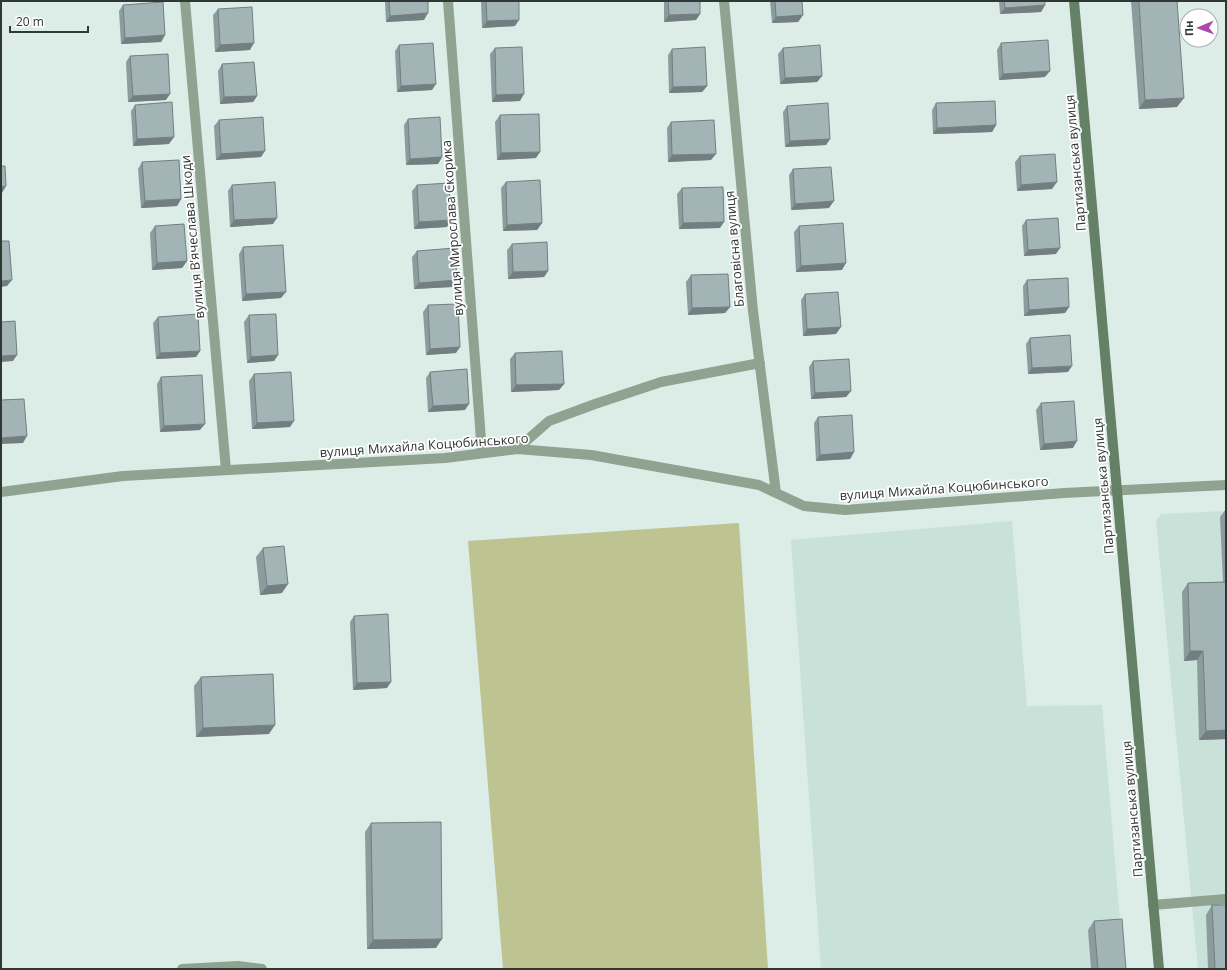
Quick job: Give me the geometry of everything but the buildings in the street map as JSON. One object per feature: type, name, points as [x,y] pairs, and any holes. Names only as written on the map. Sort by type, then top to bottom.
[{"type":"street","name":"вулиця Вʼячеслава Шкоди","points":[[185,1],[226,470]]},
{"type":"street","name":"вулиця Мирослава Скорика","points":[[448,1],[482,453]]},
{"type":"street","name":"Благовісна вулиця","points":[[724,1],[753,311],[776,493]]},
{"type":"street","name":"Партизанська вулиця","points":[[1074,1],[1159,969]]},
{"type":"street","points":[[517,449],[549,421],[595,404],[660,382],[760,363]]},
{"type":"street","name":"вулиця Михайла Коцюбинського","points":[[1,492],[123,476],[445,458],[517,449],[591,455],[759,485],[804,506],[845,510],[1116,490],[1226,485]]},
{"type":"street","points":[[1153,905],[1226,899]]},
{"type":"street","points":[[182,969],[238,966],[262,969]]},
{"type":"shaded area","points":[[1226,511],[1226,969],[1198,969],[1156,521],[1161,514]]},
{"type":"shaded area","points":[[1012,521],[1027,706],[1102,705],[1124,969],[821,969],[791,540]]},
{"type":"green space","points":[[739,523],[768,969],[503,969],[468,541]]}]
